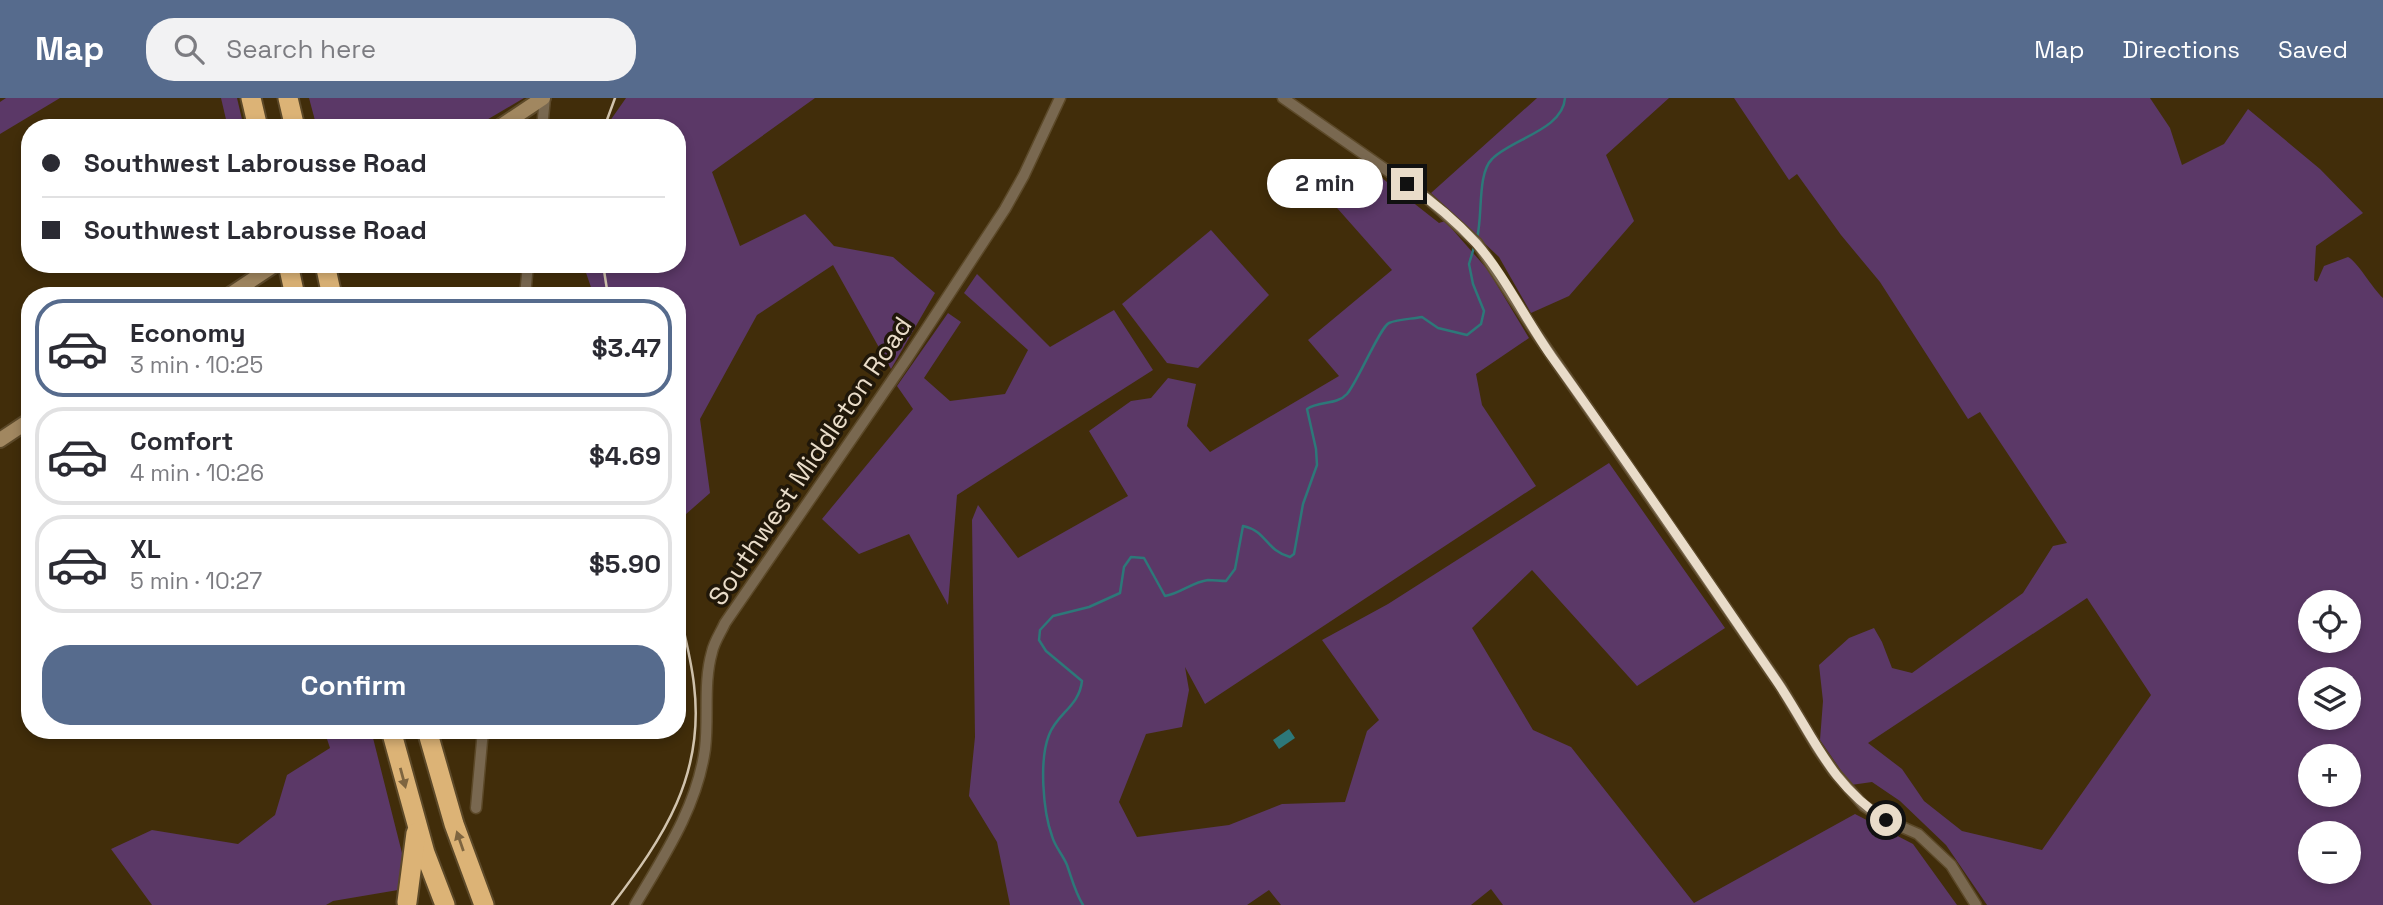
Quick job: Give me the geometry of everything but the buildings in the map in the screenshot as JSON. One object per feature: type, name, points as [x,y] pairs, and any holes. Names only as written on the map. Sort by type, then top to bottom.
[{"type":"highway","points":[[251,98],[256,119]]},
{"type":"highway","points":[[288,98],[293,119]]},
{"type":"highway","points":[[393,739],[417,825],[445,905]]},
{"type":"highway","points":[[430,739],[454,824],[484,905]]},
{"type":"highway","points":[[407,902],[417,825]]},
{"type":"street","points":[[512,119],[544,98]]},
{"type":"street","points":[[543,119],[544,98]]},
{"type":"street","name":"Southwest Middleton Road","points":[[635,905],[688,812],[699,779],[705,750],[712,651],[725,623],[1006,209],[1060,98]]},
{"type":"street","points":[[1283,98],[1428,199],[1464,231],[1490,261],[1538,337],[1781,687],[1834,772],[1864,806],[1886,820],[1918,834],[1951,865],[1976,905]]},
{"type":"street","points":[[242,287],[262,273]]},
{"type":"street","points":[[0,440],[21,426]]},
{"type":"street","points":[[475,808],[482,739]]},
{"type":"shaded area","points":[[6,98],[60,98],[0,134],[0,102]]},
{"type":"shaded area","points":[[221,98],[237,98],[242,119],[226,119]]},
{"type":"shaded area","points":[[309,98],[524,98],[488,119],[315,119]]},
{"type":"shaded area","points":[[626,98],[815,98],[712,172],[740,246],[805,214],[834,246],[893,257],[935,293],[891,369],[833,265],[757,315],[700,419],[710,493],[686,514],[686,287],[591,287],[586,273],[686,273],[686,119],[611,119]]},
{"type":"shaded area","points":[[1537,98],[1669,98],[1606,155],[1634,221],[1569,296],[1531,313],[1499,257],[1431,193]]},
{"type":"shaded area","points":[[1734,98],[2150,98],[2170,128],[2182,165],[2224,144],[2248,109],[2320,169],[2363,213],[2316,246],[2314,280],[2317,282],[2324,266],[2348,257],[2383,298],[2383,905],[1987,905],[1946,845],[1900,801],[1872,782],[1851,785],[1820,740],[1823,701],[1819,665],[1849,638],[1874,628],[1892,668],[1912,673],[2023,593],[2053,546],[2067,543],[1980,412],[1968,419],[1880,282],[1841,235],[1797,174],[1789,180]],"holes":[[[2087,598],[2151,695],[2042,850],[1962,831],[1924,801],[1902,769],[1868,743]]]},
{"type":"shaded area","points":[[1359,160],[1439,223],[1445,221],[1488,270],[1529,338],[1476,374],[1482,405],[1536,486],[1205,704],[1185,667],[1189,690],[1182,727],[1146,734],[1119,802],[1137,837],[1229,825],[1282,804],[1345,802],[1367,731],[1379,720],[1322,640],[1388,604],[1609,463],[1725,628],[1637,686],[1532,570],[1472,628],[1533,730],[1571,747],[1694,903],[1855,814],[1913,844],[1957,905],[1503,905],[1491,889],[1471,905],[1281,905],[1269,890],[1247,905],[1010,905],[997,842],[969,796],[975,737],[972,520],[978,505],[1018,558],[1128,496],[1089,431],[1131,401],[1151,398],[1168,378],[1196,384],[1187,426],[1210,452],[1339,376],[1308,340],[1392,270],[1322,191]]},
{"type":"shaded area","points":[[1211,230],[1269,295],[1198,368],[1167,363],[1122,304]]},
{"type":"shaded area","points":[[977,274],[1050,347],[1114,310],[1153,370],[957,495],[948,605],[909,534],[859,554],[822,519],[913,409],[897,386],[948,313],[961,322],[924,378],[950,401],[1005,394],[1028,350],[964,293]]},
{"type":"shaded area","points":[[327,739],[373,739],[404,861],[404,889],[333,901],[326,905],[152,905],[111,849],[152,830],[238,844],[275,815],[287,775],[330,748]]},
{"type":"water","points":[[1289,729],[1295,738],[1279,749],[1273,740]]},
{"type":"waterway","points":[[1477,238],[1482,185],[1487,166],[1501,152],[1546,126],[1562,109],[1565,98]]},
{"type":"waterway","points":[[1083,905],[1049,826],[1044,800],[1043,771],[1049,735],[1077,697],[1082,681],[1046,651],[1039,640],[1040,630],[1053,616],[1089,607],[1120,593],[1124,567],[1131,557],[1144,558],[1165,596],[1202,581],[1226,581],[1235,569],[1243,526],[1257,532],[1282,554],[1290,557],[1294,554],[1303,504],[1317,465],[1307,409],[1338,400],[1347,394],[1380,334],[1389,323],[1422,317],[1438,328],[1467,335],[1481,324],[1484,311],[1473,284],[1469,264],[1475,244]]},
{"type":"railway","points":[[607,119],[615,98]]},
{"type":"railway","points":[[604,273],[607,287]]},
{"type":"railway","points":[[612,905],[664,829],[687,776],[696,718],[694,685],[686,641]]},
{"type":"route","points":[[1407,184],[1428,199],[1476,243],[1490,261],[1538,337],[1781,687],[1834,772],[1864,806],[1886,820]]}]
